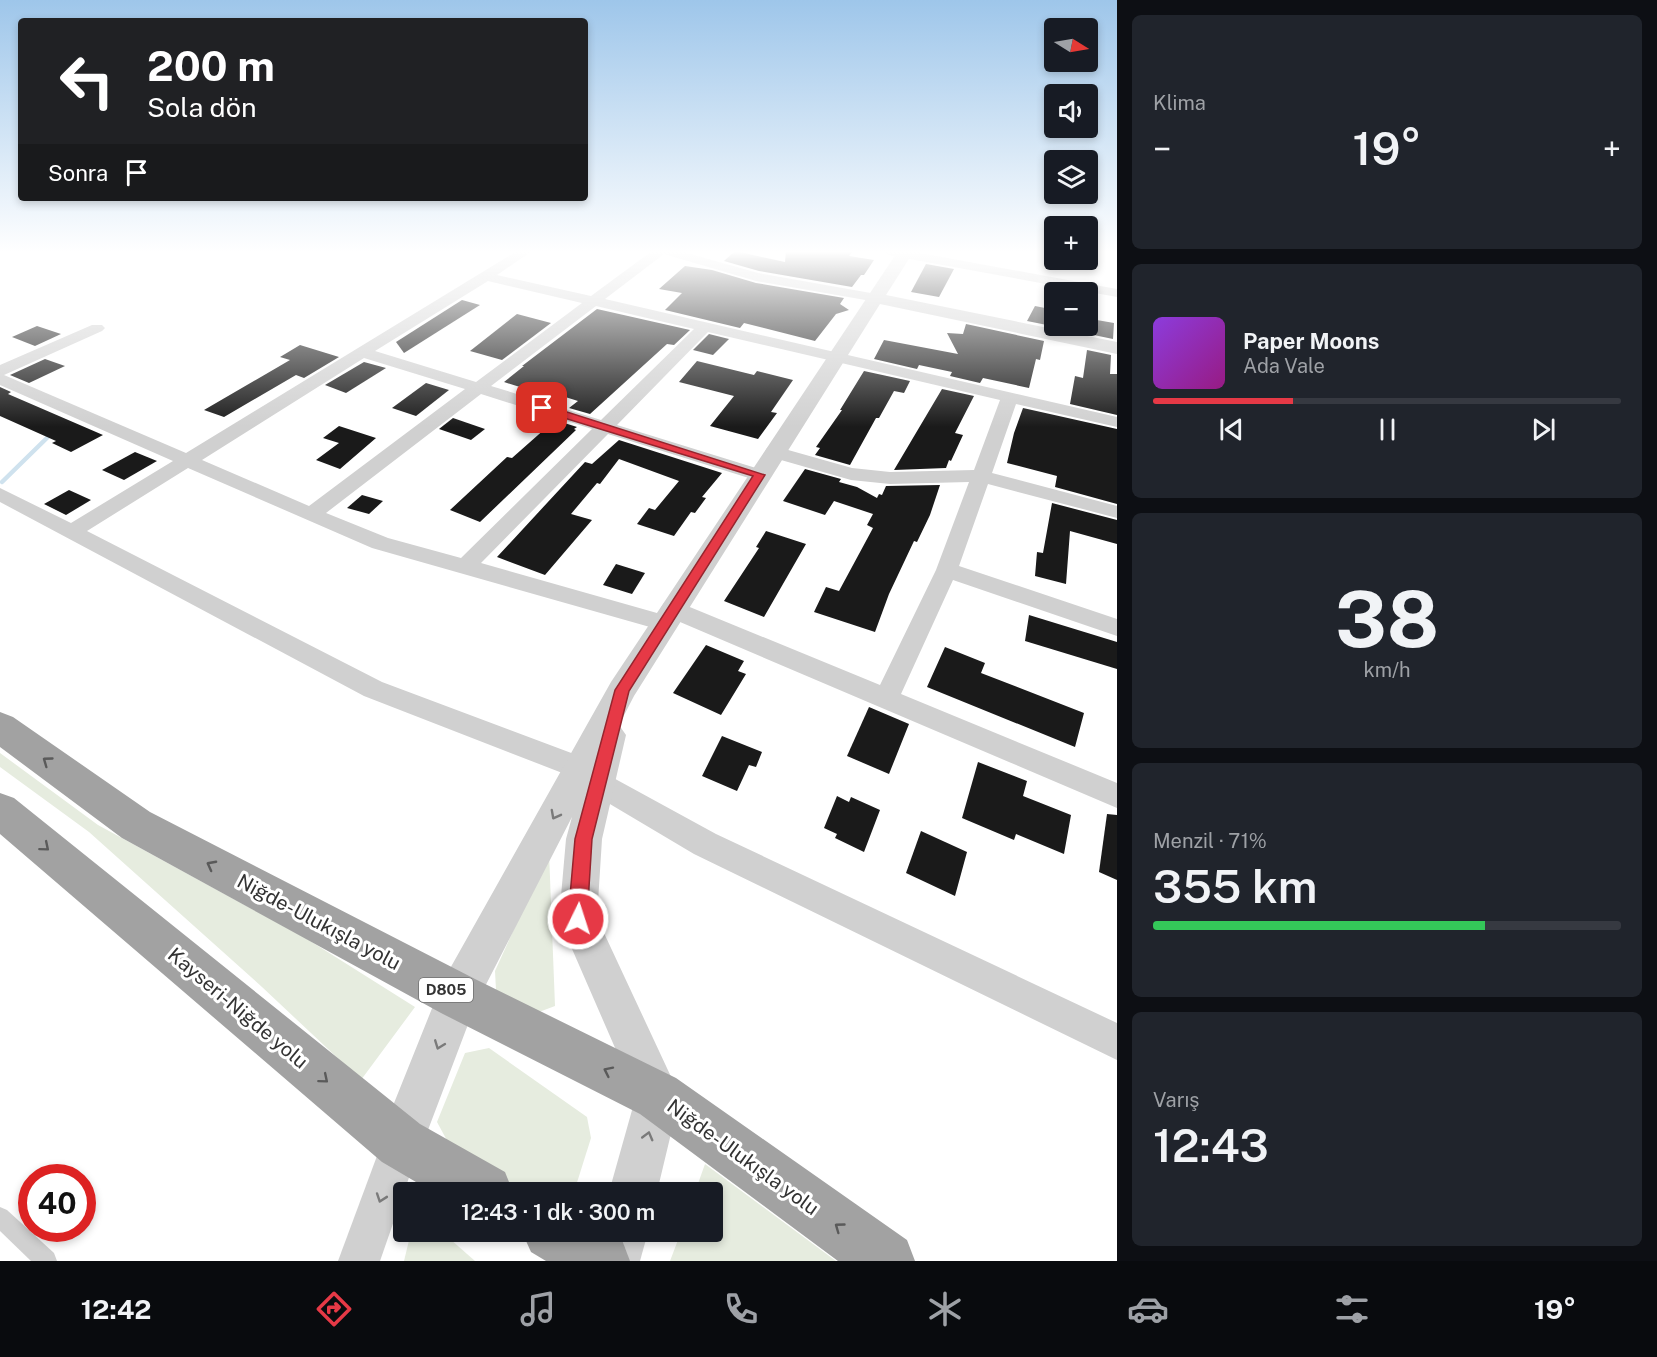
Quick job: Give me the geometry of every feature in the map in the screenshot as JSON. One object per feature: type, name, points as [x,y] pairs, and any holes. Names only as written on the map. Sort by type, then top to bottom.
[{"type":"highway","name":"Niğde-Ulukışla yolu","points":[[0,727],[136,825],[458,996],[658,1096],[886,1261]]},
{"type":"highway","name":"Kayseri-Niğde yolu","points":[[3,817],[401,1143],[468,1182]]},
{"type":"highway","points":[[568,1242],[601,1261]]},
{"type":"street","points":[[72,532],[430,310]]},
{"type":"street","points":[[310,514],[580,310]]},
{"type":"street","points":[[632,310],[1117,422]]},
{"type":"street","points":[[359,1261],[401,1143],[458,996],[589,775],[622,690],[759,475],[869,310]]},
{"type":"street","points":[[934,310],[1117,348]]},
{"type":"street","points":[[465,566],[706,326]]},
{"type":"street","points":[[0,371],[97,328]]},
{"type":"street","points":[[362,352],[759,475]]},
{"type":"street","points":[[0,379],[185,462],[380,543],[668,616],[886,699],[1117,796]]},
{"type":"street","points":[[886,699],[947,570],[1010,398]]},
{"type":"street","points":[[774,452],[851,474],[890,478],[982,476],[1117,512]]},
{"type":"street","points":[[0,494],[373,689],[589,775],[705,844],[1117,1042]]},
{"type":"street","points":[[947,570],[1117,628]]},
{"type":"street","points":[[589,775],[578,919],[658,1096],[636,1182]]},
{"type":"street","points":[[615,1261],[620,1242]]},
{"type":"lane","points":[[0,1217],[46,1261]]},
{"type":"shaded area","points":[[0,753],[98,825],[307,939],[415,1007],[361,1080],[262,987],[89,832],[0,767]]},
{"type":"shaded area","points":[[549,852],[555,1006],[539,1012],[496,990],[495,971]]},
{"type":"shaded area","points":[[489,1048],[587,1117],[591,1138],[577,1182],[499,1182],[450,1146],[437,1122],[465,1053]]},
{"type":"shaded area","points":[[705,1164],[836,1261],[670,1261],[677,1242],[723,1242],[723,1182],[699,1182]]},
{"type":"shaded area","points":[[409,1242],[453,1242],[475,1261],[404,1261]]},
{"type":"building","points":[[447,310],[472,310],[404,353],[396,342]]},
{"type":"building","points":[[596,310],[690,330],[674,345],[667,344],[590,414],[569,408],[578,401],[543,390],[539,393],[504,382],[524,366],[522,366]]},
{"type":"building","points":[[665,310],[849,310],[836,314],[815,341],[744,323],[740,328]]},
{"type":"building","points":[[1033,310],[1044,310],[1044,324],[1027,321]]},
{"type":"building","points":[[517,314],[551,323],[502,360],[470,351]]},
{"type":"building","points":[[1098,320],[1114,323],[1113,339],[1098,336]]},
{"type":"building","points":[[966,324],[1044,341],[1040,360],[1036,359],[1029,388],[983,378],[980,383],[950,376],[952,372],[919,365],[917,369],[874,359],[884,340],[958,354],[947,333],[963,334]]},
{"type":"building","points":[[37,326],[61,334],[35,346],[12,337]]},
{"type":"building","points":[[709,334],[729,339],[713,355],[693,350]]},
{"type":"building","points":[[300,345],[339,357],[304,378],[296,375],[224,417],[204,410],[290,360],[280,357]]},
{"type":"building","points":[[1087,350],[1111,355],[1110,374],[1117,374],[1117,415],[1070,404],[1075,376],[1083,378]]},
{"type":"building","points":[[45,359],[65,366],[29,383],[10,375]]},
{"type":"building","points":[[697,361],[754,375],[757,371],[793,380],[771,412],[777,413],[758,439],[710,426],[734,396],[679,382]]},
{"type":"building","points":[[364,362],[386,368],[346,393],[325,385]]},
{"type":"building","points":[[864,371],[910,381],[904,393],[894,391],[850,465],[815,455],[820,448],[816,447],[842,410],[840,410]]},
{"type":"building","points":[[426,383],[449,390],[416,416],[392,408]]},
{"type":"building","points":[[0,387],[11,392],[8,394],[103,435],[71,452],[52,443],[56,441],[0,416]]},
{"type":"building","points":[[942,389],[974,396],[955,433],[963,435],[951,461],[949,460],[946,468],[894,470]]},
{"type":"building","points":[[1023,408],[1117,429],[1117,504],[1055,487],[1057,476],[1007,463]]},
{"type":"building","points":[[453,418],[485,429],[471,440],[439,429]]},
{"type":"building","points":[[555,420],[577,427],[574,429],[576,430],[480,522],[450,510],[507,457],[512,458]]},
{"type":"building","points":[[339,426],[376,438],[340,469],[316,460],[339,443],[323,438]]},
{"type":"building","points":[[619,440],[722,473],[702,497],[706,498],[695,513],[691,512],[674,536],[637,524],[649,508],[655,510],[679,481],[619,459],[600,484],[597,483],[571,514],[592,520],[545,575],[497,557],[585,462],[592,464]]},
{"type":"building","points":[[135,452],[157,461],[124,480],[102,470]]},
{"type":"building","points":[[805,469],[841,479],[839,482],[857,487],[877,498],[879,494],[882,495],[886,486],[940,485],[930,515],[917,542],[914,541],[889,594],[875,632],[814,612],[826,587],[839,591],[873,528],[867,525],[873,514],[834,501],[825,515],[783,501]]},
{"type":"building","points":[[69,490],[91,500],[66,515],[44,504]]},
{"type":"building","points":[[362,495],[383,501],[369,514],[347,508]]},
{"type":"building","points":[[1052,503],[1117,520],[1117,544],[1070,531],[1066,584],[1035,576],[1037,552],[1043,553]]},
{"type":"building","points":[[766,531],[806,544],[764,617],[724,601],[759,548],[756,547]]},
{"type":"building","points":[[616,564],[645,573],[632,594],[603,585]]},
{"type":"building","points":[[1029,615],[1117,642],[1117,669],[1025,641]]},
{"type":"building","points":[[706,645],[744,661],[738,671],[746,674],[721,715],[673,693]]},
{"type":"building","points":[[945,647],[985,663],[981,673],[1084,713],[1075,747],[927,687]]},
{"type":"building","points":[[869,707],[909,724],[889,774],[847,756]]},
{"type":"building","points":[[722,736],[762,752],[756,767],[749,765],[737,791],[702,776]]},
{"type":"building","points":[[978,762],[1027,781],[1023,796],[1071,815],[1064,854],[1016,834],[1014,840],[962,818]]},
{"type":"building","points":[[837,796],[849,802],[851,797],[880,810],[864,852],[835,838],[837,834],[824,828]]},
{"type":"building","points":[[1107,814],[1117,815],[1117,880],[1099,872]]},
{"type":"building","points":[[921,831],[967,852],[955,896],[906,873]]},
{"type":"waterway","points":[[2,482],[53,432]]},
{"type":"route","points":[[542,408],[759,475],[622,690],[584,839],[578,919]]}]
